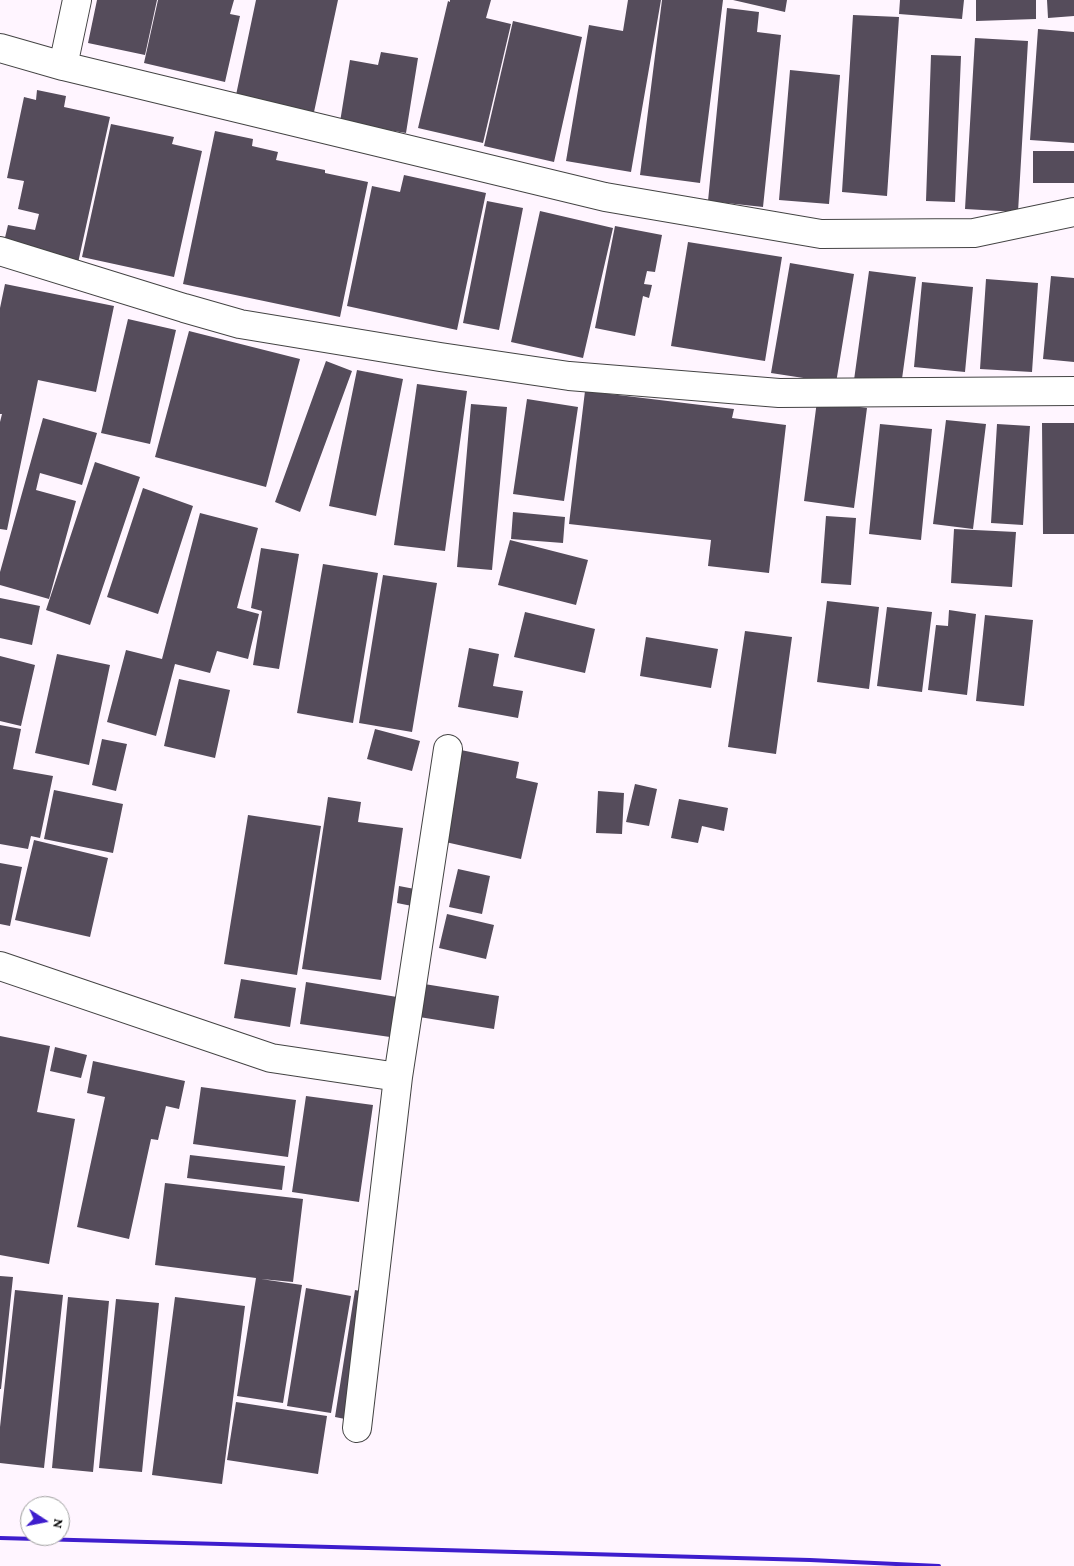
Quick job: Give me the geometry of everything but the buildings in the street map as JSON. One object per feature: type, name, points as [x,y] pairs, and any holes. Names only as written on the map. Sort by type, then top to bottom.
[{"type":"street","points":[[63,66],[77,0]]},
{"type":"street","points":[[0,48],[63,66],[605,197],[821,234],[974,233],[1074,212]]},
{"type":"street","points":[[0,251],[240,324],[440,358],[568,376],[779,393],[1074,391]]},
{"type":"street","points":[[357,1428],[398,1077],[448,749]]},
{"type":"street","points":[[0,966],[271,1058],[398,1077]]},
{"type":"railway","points":[[0,1538],[810,1560],[939,1566]]}]
